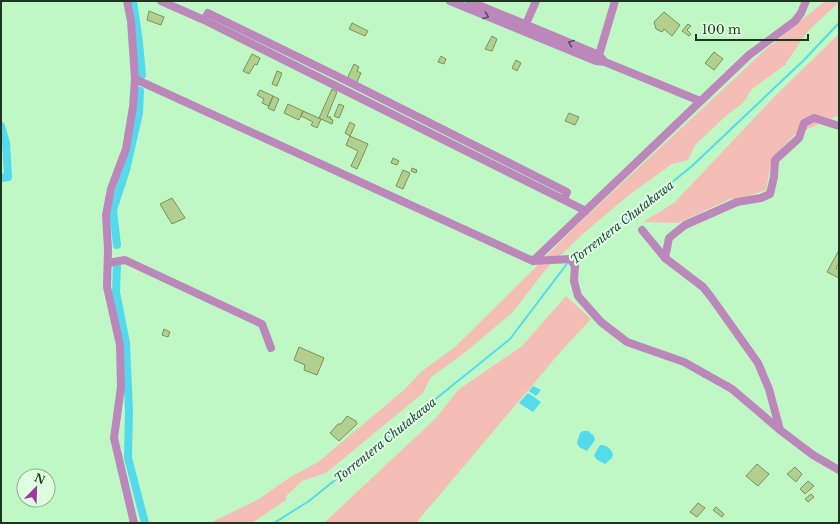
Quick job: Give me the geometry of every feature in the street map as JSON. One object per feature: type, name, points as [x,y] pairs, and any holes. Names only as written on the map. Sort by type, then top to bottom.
[{"type":"street","points":[[127,1],[131,21],[135,79],[133,107],[126,149],[111,189],[106,215],[108,249],[107,287],[120,346],[121,386],[114,438],[134,523]]},
{"type":"street","points":[[161,1],[204,20],[586,211]]},
{"type":"street","points":[[450,1],[596,61],[602,59]]},
{"type":"street","points":[[469,1],[526,24],[602,59],[700,101]]},
{"type":"street","points":[[526,24],[536,1]]},
{"type":"street","points":[[602,59],[615,1]]},
{"type":"street","points":[[533,261],[749,55],[795,21],[801,13],[806,1]]},
{"type":"street","points":[[135,79],[533,261],[570,259],[575,266],[574,281],[578,296],[601,322],[627,342],[684,362],[732,389],[780,430],[813,455],[839,470]]},
{"type":"street","points":[[665,258],[669,238],[685,225],[737,202],[761,198],[770,194],[774,177],[775,160],[799,138],[804,123],[814,118],[839,126]]},
{"type":"street","points":[[642,230],[665,258],[703,287],[758,363],[769,389],[780,430]]},
{"type":"street","points":[[108,263],[125,260],[262,324],[271,348]]},
{"type":"shaded area","points":[[825,1],[839,2],[807,32],[785,65],[752,89],[743,103],[727,115],[695,145],[688,160],[672,164],[629,195],[585,232],[546,269],[513,312],[462,355],[431,377],[423,393],[326,473],[302,481],[287,495],[286,500],[252,523],[210,523],[259,499],[289,478],[318,462],[404,390],[422,371],[455,347],[574,228],[765,50]]},
{"type":"shaded area","points":[[839,34],[839,115],[794,135],[772,159],[766,190],[748,196],[730,199],[678,223],[643,222],[674,203],[775,96]]},
{"type":"shaded area","points":[[566,296],[591,319],[562,350],[416,523],[324,523],[437,417],[458,390],[522,346]]},
{"type":"water","points":[[533,386],[541,390],[536,396],[529,391]]},
{"type":"water","points":[[528,393],[541,402],[533,412],[519,403]]},
{"type":"water","points":[[583,431],[588,431],[594,436],[595,440],[587,451],[579,447],[577,443],[580,433]]},
{"type":"water","points":[[600,445],[608,447],[613,454],[612,458],[605,464],[596,459],[594,455]]},
{"type":"building","points":[[149,11],[164,17],[161,25],[147,20]]},
{"type":"building","points":[[664,12],[680,25],[672,36],[664,29],[662,32],[656,29],[654,22]]},
{"type":"building","points":[[352,23],[368,31],[365,36],[349,29]]},
{"type":"building","points":[[688,24],[691,26],[687,30],[691,34],[689,36],[682,31]]},
{"type":"building","points":[[492,36],[497,39],[492,51],[485,49]]},
{"type":"building","points":[[714,52],[723,59],[714,70],[705,63]]},
{"type":"building","points":[[252,54],[260,58],[257,65],[255,64],[249,74],[243,71]]},
{"type":"building","points":[[441,56],[446,59],[444,64],[438,62]]},
{"type":"building","points":[[516,60],[521,63],[517,71],[512,68]]},
{"type":"building","points":[[354,64],[359,67],[357,71],[361,73],[356,84],[347,79]]},
{"type":"building","points":[[277,71],[282,73],[277,86],[272,84]]},
{"type":"building","points":[[332,89],[337,92],[327,117],[331,117],[330,119],[333,120],[332,124],[319,118]]},
{"type":"building","points":[[260,90],[273,96],[269,106],[262,103],[264,99],[257,95]]},
{"type":"building","points":[[273,96],[279,99],[274,111],[268,108]]},
{"type":"building","points":[[288,104],[303,111],[299,120],[284,113]]},
{"type":"building","points":[[339,104],[344,106],[339,118],[334,116]]},
{"type":"building","points":[[303,111],[321,119],[317,128],[311,125],[313,122],[301,116]]},
{"type":"building","points":[[569,113],[579,117],[575,125],[565,121]]},
{"type":"building","points":[[350,122],[355,125],[350,136],[345,133]]},
{"type":"building","points":[[350,136],[368,144],[357,169],[351,166],[358,151],[346,145]]},
{"type":"building","points":[[393,158],[399,161],[397,165],[391,163]]},
{"type":"building","points":[[412,168],[417,170],[416,173],[411,171]]},
{"type":"building","points":[[403,170],[410,173],[403,189],[396,186]]},
{"type":"building","points":[[172,198],[185,218],[172,224],[160,204]]},
{"type":"building","points":[[839,250],[839,263],[836,268],[839,270],[839,278],[827,272]]},
{"type":"building","points":[[164,329],[170,332],[168,337],[162,335]]},
{"type":"building","points":[[299,347],[324,358],[317,375],[304,370],[305,365],[294,360]]},
{"type":"building","points":[[347,416],[356,421],[357,424],[339,441],[330,433],[338,424],[341,424]]},
{"type":"building","points":[[757,464],[769,474],[758,486],[746,476]]},
{"type":"building","points":[[795,467],[802,474],[796,482],[787,474]]},
{"type":"building","points":[[808,481],[814,486],[805,494],[800,489]]},
{"type":"building","points":[[811,494],[814,497],[808,502],[805,499]]},
{"type":"building","points":[[698,503],[705,508],[697,517],[690,512]]},
{"type":"building","points":[[716,507],[724,514],[722,517],[713,510]]},
{"type":"waterway","points":[[133,1],[142,75]]},
{"type":"waterway","name":"Torrentera Chutakawa","points":[[571,258],[623,222],[692,166],[805,59],[839,23]]},
{"type":"waterway","points":[[117,245],[113,210],[126,170],[139,113],[140,91]]},
{"type":"waterway","points":[[1,126],[6,143],[8,177],[1,178]]},
{"type":"waterway","name":"Torrentera Chutakawa","points":[[274,523],[309,501],[510,339],[569,261]]},
{"type":"waterway","points":[[117,264],[116,292],[126,343],[129,411],[128,458],[145,523]]}]
